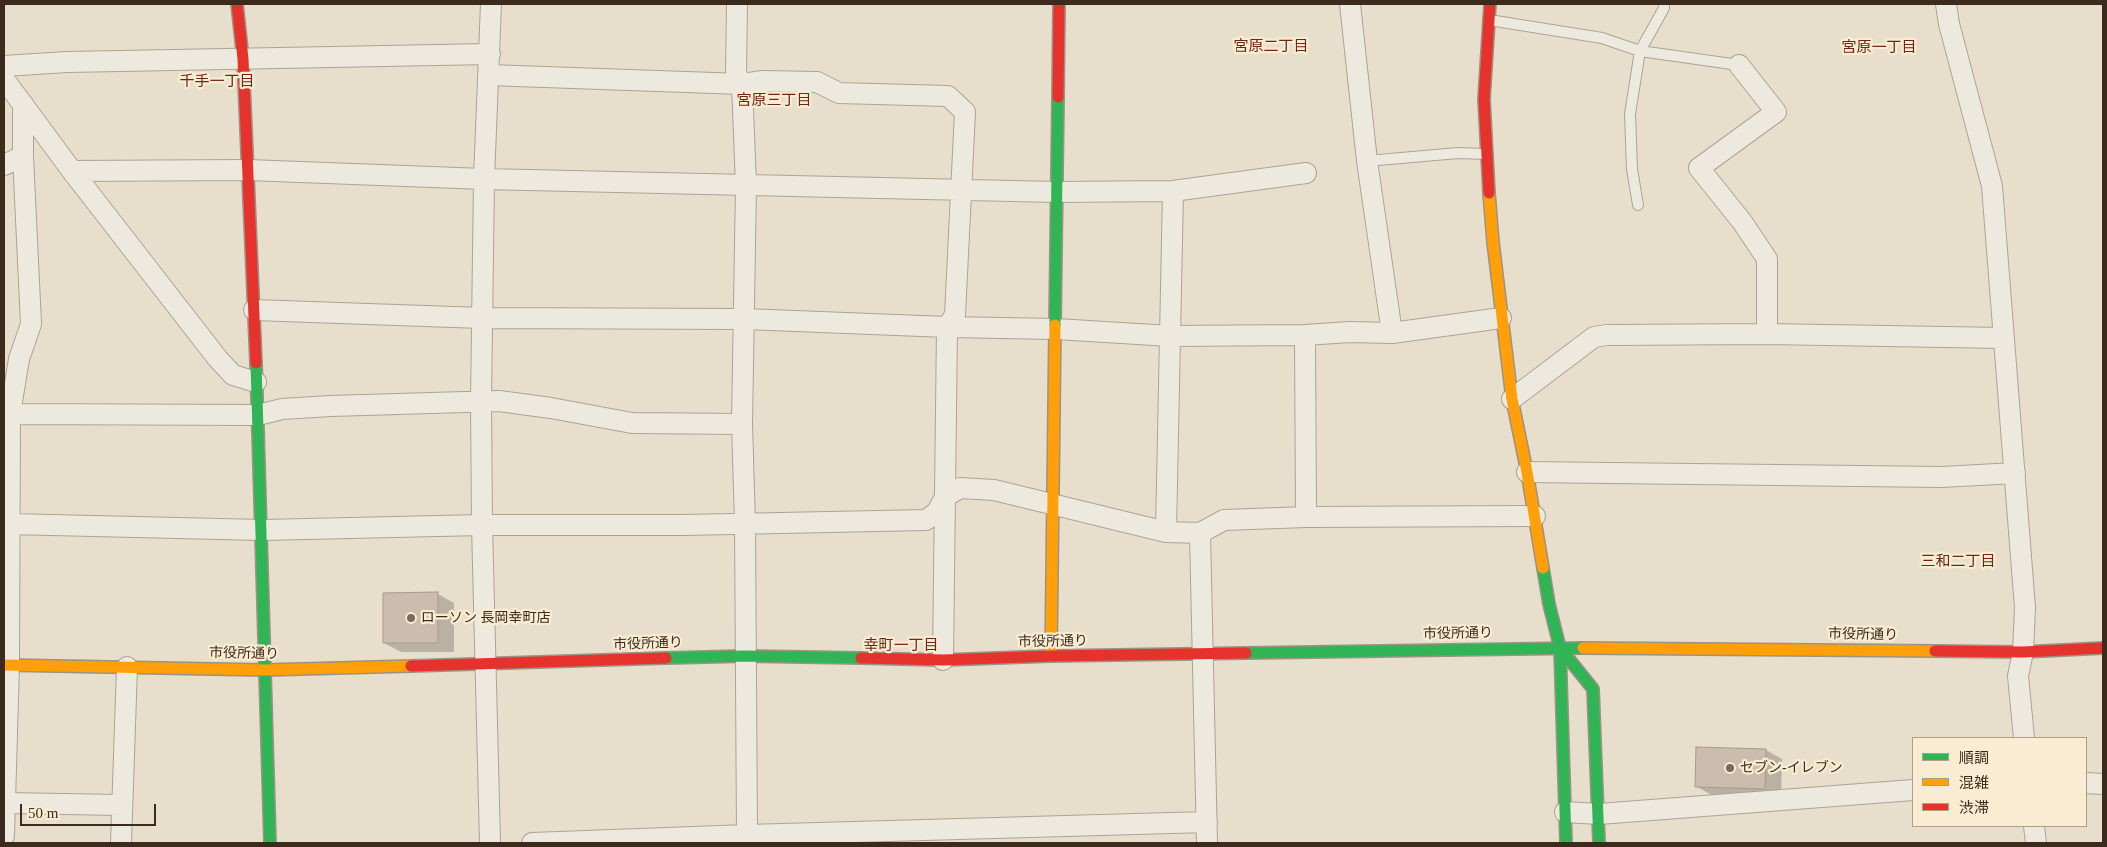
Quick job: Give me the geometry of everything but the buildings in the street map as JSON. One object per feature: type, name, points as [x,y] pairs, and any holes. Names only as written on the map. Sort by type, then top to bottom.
[{"type":"street","points":[[236,4],[243,59],[254,310],[270,843]]},
{"type":"street","points":[[490,843],[482,525],[481,401],[484,179],[491,4]]},
{"type":"street","points":[[737,4],[736,74],[742,84],[746,185],[742,424],[746,523],[747,835]]},
{"type":"street","points":[[1051,656],[1059,4]]},
{"type":"street","points":[[1350,4],[1368,161],[1392,333]]},
{"type":"street","points":[[1490,4],[1484,98],[1486,154],[1501,318],[1512,399],[1535,516],[1549,604],[1560,648],[1566,843]]},
{"type":"street","points":[[1946,4],[1949,24],[1992,186],[2025,608],[2023,652],[2018,676],[2024,737]]},
{"type":"street","points":[[4,66],[67,62],[490,54]]},
{"type":"street","points":[[1739,64],[1776,112],[1699,168],[1743,223],[1767,259],[1768,334]]},
{"type":"street","points":[[488,75],[742,84],[763,81],[817,82],[839,93],[948,96],[965,112],[955,315],[947,327],[943,660]]},
{"type":"street","points":[[4,79],[72,171],[218,358],[233,375],[256,382]]},
{"type":"street","points":[[4,836],[10,414],[18,359],[31,324],[23,156],[23,104]]},
{"type":"street","points":[[4,165],[23,156]]},
{"type":"street","points":[[72,171],[248,170],[484,179],[962,188],[1057,192],[1173,191],[1306,173]]},
{"type":"street","points":[[1166,532],[1173,191]]},
{"type":"street","points":[[254,310],[482,318],[745,319],[947,327],[1056,329],[1170,336],[1350,332],[1392,333],[1501,318]]},
{"type":"street","points":[[1305,334],[1306,517]]},
{"type":"street","points":[[1512,399],[1594,337],[1607,335],[1768,334],[2004,338]]},
{"type":"street","points":[[10,414],[258,415],[282,410],[330,406],[499,401],[551,408],[632,423],[742,424]]},
{"type":"street","points":[[1527,472],[1942,477],[2015,473]]},
{"type":"street","points":[[9,524],[262,530],[482,525],[684,525],[926,520],[937,512],[945,497],[960,488],[994,490],[1166,532],[1200,533],[1224,520],[1306,517],[1535,516]]},
{"type":"street","points":[[1200,533],[1207,843]]},
{"type":"street","points":[[1560,648],[1593,689],[1599,843]]},
{"type":"street","name":"市役所通り","points":[[6,665],[266,670],[745,656],[943,660],[1051,656],[1560,648],[2023,652],[2103,648]]},
{"type":"street","points":[[120,843],[126,738],[127,667]]},
{"type":"street","points":[[2087,783],[2103,784]]},
{"type":"street","points":[[1565,812],[1599,814],[1912,790]]},
{"type":"street","points":[[4,803],[121,806]]},
{"type":"street","points":[[532,843],[1207,822]]},
{"type":"street","points":[[2034,827],[2036,843]]},
{"type":"lane","points":[[1638,205],[1632,169],[1630,114],[1640,51],[1664,8],[1664,4]]},
{"type":"lane","points":[[1488,20],[1602,38],[1640,51],[1739,64]]},
{"type":"lane","points":[[1368,161],[1458,154],[1486,154]]},
{"type":"traffic: fast","points":[[1055,325],[1058,97]]},
{"type":"traffic: fast","points":[[256,363],[270,843]]},
{"type":"traffic: fast","points":[[1543,568],[1549,604],[1560,648],[1566,843]]},
{"type":"traffic: fast","points":[[1560,648],[1593,689],[1599,843]]},
{"type":"traffic: fast","points":[[1246,653],[1583,648]]},
{"type":"traffic: fast","points":[[666,658],[745,656],[861,658]]},
{"type":"traffic: slow","points":[[1489,193],[1512,399],[1527,472],[1543,568]]},
{"type":"traffic: slow","points":[[1051,656],[1055,325]]},
{"type":"traffic: slow","points":[[1583,648],[1935,651]]},
{"type":"traffic: slow","points":[[4,665],[265,670],[411,666]]},
{"type":"traffic: jam","points":[[237,4],[243,59],[256,363]]},
{"type":"traffic: jam","points":[[1058,97],[1059,4]]},
{"type":"traffic: jam","points":[[1489,193],[1484,99],[1490,4]]},
{"type":"traffic: jam","points":[[1935,651],[2023,652],[2103,648]]},
{"type":"traffic: jam","points":[[861,658],[943,660],[1051,656],[1246,653]]},
{"type":"traffic: jam","points":[[411,666],[666,658]]},
{"type":"place","name":"ローソン 長岡幸町店","points":[[411,618]]},
{"type":"place","name":"セブン-イレブン","points":[[1730,768]]},
{"type":"district","name":"宮原二丁目","points":[[1271,47]]},
{"type":"district","name":"宮原一丁目","points":[[1879,48]]},
{"type":"district","name":"千手一丁目","points":[[217,82]]},
{"type":"district","name":"宮原三丁目","points":[[774,101]]},
{"type":"district","name":"三和二丁目","points":[[1958,562]]},
{"type":"district","name":"幸町一丁目","points":[[901,646]]}]
